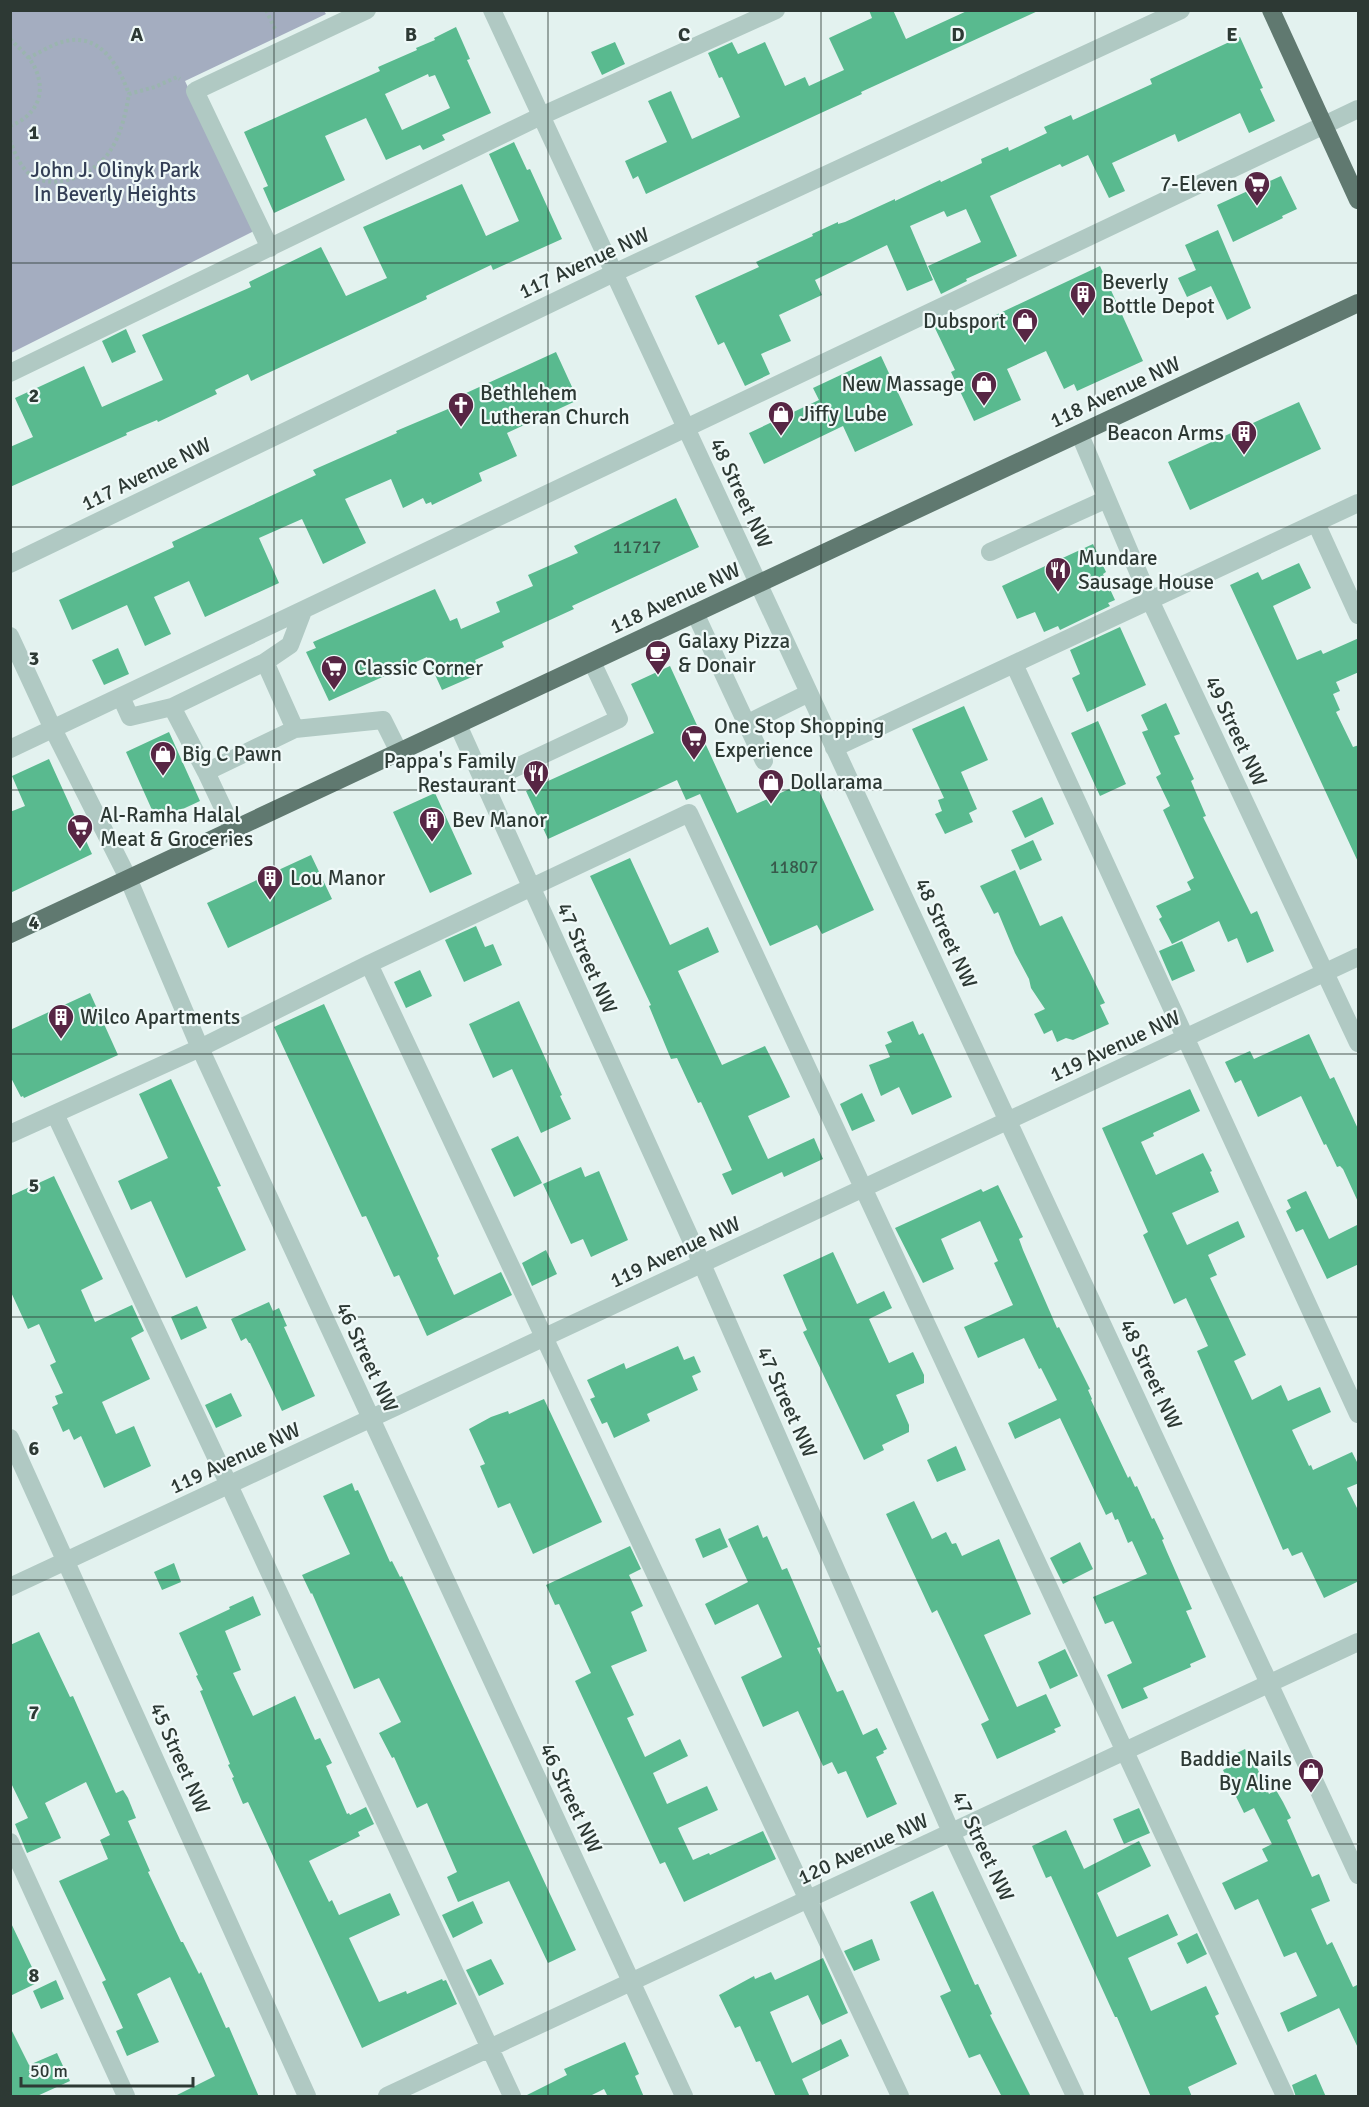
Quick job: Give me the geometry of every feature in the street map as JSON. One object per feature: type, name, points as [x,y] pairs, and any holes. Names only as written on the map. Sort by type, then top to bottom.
[{"type":"main road","points":[[1271,10],[1359,201]]},
{"type":"main road","name":"118 Avenue NW","points":[[10,934],[1359,303]]},
{"type":"street","points":[[270,248],[195,91],[341,16],[367,10]]},
{"type":"street","name":"48 Street NW","points":[[492,10],[1359,1875]]},
{"type":"street","points":[[10,373],[541,116],[776,10]]},
{"type":"street","name":"117 Avenue NW","points":[[10,564],[614,273],[1180,10]]},
{"type":"street","points":[[10,749],[1359,109]]},
{"type":"street","name":"49 Street NW","points":[[1080,435],[1150,600],[1359,1043]]},
{"type":"street","points":[[990,552],[1107,499]]},
{"type":"street","points":[[834,748],[1359,503]]},
{"type":"street","points":[[1316,523],[1359,615]]},
{"type":"street","points":[[121,697],[130,717],[172,707],[264,662],[290,645],[303,611]]},
{"type":"street","points":[[695,614],[764,761]]},
{"type":"street","name":"46 Street NW","points":[[10,636],[53,729],[128,878],[200,1048],[684,2097]]},
{"type":"street","points":[[264,662],[296,729]]},
{"type":"street","points":[[483,783],[619,719],[592,662]]},
{"type":"street","points":[[1014,664],[1359,1414]]},
{"type":"street","points":[[746,724],[809,693]]},
{"type":"street","points":[[172,707],[233,829]]},
{"type":"street","points":[[206,772],[296,729],[383,720],[399,753]]},
{"type":"street","name":"47 Street NW","points":[[458,725],[702,1264],[951,1832],[1075,2097]]},
{"type":"street","points":[[10,1134],[200,1048],[369,964],[689,813],[1285,2097]]},
{"type":"street","name":"119 Avenue NW","points":[[10,1587],[1359,957]]},
{"type":"street","points":[[369,964],[900,2097]]},
{"type":"street","points":[[55,1114],[512,2097]]},
{"type":"street","name":"45 Street NW","points":[[10,1438],[307,2097]]},
{"type":"street","name":"120 Avenue NW","points":[[387,2097],[1359,1642]]},
{"type":"street","points":[[10,1842],[126,2097]]},
{"type":"path","points":[[10,39],[35,67],[40,83],[37,105],[28,115],[10,126]]},
{"type":"path","points":[[10,140],[24,169],[36,178],[68,181],[101,163],[111,150],[126,111],[129,94],[113,60],[94,43],[72,40],[61,42],[28,58]]},
{"type":"path","points":[[129,94],[155,87],[177,77],[195,91]]},
{"type":"green space","name":"John J. Olinyk Park In Beverly Heights","points":[[11,11],[324,11],[326,14],[185,81],[256,230],[11,353]]},
{"type":"building","points":[[869,10],[893,10],[906,39],[969,10],[1040,10],[646,194],[638,176],[633,179],[625,161],[667,142],[648,101],[671,91],[692,139],[740,117],[708,53],[732,42],[738,54],[765,42],[785,86],[805,77],[809,86],[844,70],[829,38],[872,18]]},
{"type":"building","points":[[456,27],[470,59],[467,60],[491,113],[442,135],[445,140],[423,150],[420,145],[386,160],[366,118],[325,136],[345,180],[274,213],[263,188],[268,186],[244,132],[380,71],[378,67],[417,50],[416,48],[435,40],[434,38]],"holes":[[[428,74],[429,77],[435,75],[450,108],[402,130],[385,94]]]},
{"type":"building","points":[[1240,37],[1275,121],[1249,133],[1240,113],[1178,142],[1175,134],[1112,163],[1125,191],[1109,198],[1088,155],[1062,167],[1060,164],[990,196],[1017,256],[966,279],[967,281],[941,294],[928,266],[981,242],[966,209],[947,217],[944,211],[910,226],[933,280],[907,291],[887,245],[815,280],[822,295],[779,315],[791,341],[761,354],[770,374],[745,386],[724,342],[718,345],[695,296],[759,267],[756,262],[813,236],[812,234],[895,199],[895,201],[940,180],[941,182],[982,163],[981,159],[1008,147],[1009,151],[1047,133],[1044,127],[1071,115],[1073,120],[1152,84],[1150,79]]},
{"type":"building","points":[[615,42],[625,64],[602,75],[591,52]]},
{"type":"building","points":[[514,142],[527,170],[530,169],[562,239],[493,270],[491,265],[426,296],[427,299],[251,381],[248,374],[215,390],[217,394],[10,487],[10,447],[33,437],[15,398],[84,366],[102,407],[163,380],[142,335],[251,287],[249,282],[321,247],[346,296],[387,278],[363,227],[462,184],[486,236],[519,221],[489,154]]},
{"type":"building","name":"7-Eleven","points":[[1281,176],[1297,209],[1233,242],[1217,205]]},
{"type":"building","points":[[1218,230],[1251,308],[1227,320],[1211,286],[1187,297],[1178,278],[1196,270],[1185,245]]},
{"type":"building","points":[[1100,266],[1143,361],[1077,391],[1074,384],[1064,389],[1046,351],[1007,369],[1021,400],[974,421],[951,372],[955,370],[934,326],[957,315],[964,330]]},
{"type":"building","points":[[126,329],[136,352],[112,363],[102,341]]},
{"type":"building","points":[[556,352],[578,400],[507,433],[517,456],[479,473],[482,481],[432,505],[431,502],[426,504],[423,498],[403,508],[391,479],[345,499],[366,543],[323,564],[302,519],[259,538],[279,583],[205,617],[189,581],[154,597],[171,634],[145,646],[127,605],[72,630],[59,600],[174,547],[172,542],[316,475],[313,470],[467,401],[464,394]]},
{"type":"building","points":[[881,356],[913,425],[855,452],[843,426],[764,464],[749,433],[819,400],[813,388]]},
{"type":"building","name":"Beacon Arms","points":[[1299,402],[1321,449],[1190,510],[1168,462]]},
{"type":"building","points":[[676,498],[699,547],[572,606],[574,609],[502,642],[504,647],[475,660],[481,673],[442,690],[427,657],[329,701],[306,652],[316,648],[313,642],[435,589],[450,621],[457,618],[461,629],[500,612],[496,602],[533,586],[528,575],[578,553],[574,546]]},
{"type":"building","name":"Mundare Sausage House","points":[[1093,544],[1106,572],[1103,574],[1115,600],[1108,603],[1110,606],[1060,630],[1058,626],[1044,632],[1035,612],[1017,619],[1002,586]]},
{"type":"building","points":[[1299,563],[1311,588],[1273,606],[1297,660],[1321,650],[1323,654],[1359,638],[1359,672],[1336,682],[1340,691],[1333,694],[1340,710],[1336,712],[1353,747],[1359,745],[1359,864],[1230,585],[1258,572],[1262,580]]},
{"type":"building","points":[[1120,627],[1146,685],[1087,712],[1072,678],[1080,674],[1070,650]]},
{"type":"building","points":[[118,648],[129,674],[104,685],[92,660]]},
{"type":"building","points":[[670,666],[737,813],[813,778],[874,910],[822,934],[817,925],[770,946],[700,794],[686,800],[677,780],[548,839],[526,791],[654,733],[631,684]]},
{"type":"building","points":[[1166,703],[1180,734],[1174,736],[1194,779],[1191,781],[1206,816],[1203,817],[1251,914],[1257,911],[1274,951],[1247,963],[1237,938],[1228,942],[1219,921],[1172,944],[1159,919],[1162,917],[1156,906],[1191,890],[1187,882],[1194,878],[1163,810],[1170,806],[1156,777],[1161,774],[1142,732],[1148,730],[1141,715]]},
{"type":"building","points":[[964,706],[988,760],[961,772],[977,809],[969,813],[973,822],[945,834],[935,814],[942,811],[938,800],[944,798],[912,729]]},
{"type":"building","points":[[1098,721],[1126,784],[1100,796],[1071,733]]},
{"type":"building","name":"Big C Pawn","points":[[169,732],[200,801],[157,821],[126,752]]},
{"type":"building","points":[[49,759],[92,854],[10,893],[10,812],[25,806],[12,776]]},
{"type":"building","name":"Bev Manor","points":[[435,793],[472,874],[430,893],[393,812]]},
{"type":"building","points":[[1042,797],[1054,824],[1025,838],[1012,811]]},
{"type":"building","points":[[1033,840],[1042,860],[1020,870],[1011,850]]},
{"type":"building","name":"Lou Manor","points":[[311,855],[332,899],[228,948],[207,903]]},
{"type":"building","points":[[630,858],[670,945],[708,927],[719,952],[678,971],[722,1065],[765,1046],[790,1097],[748,1116],[768,1159],[814,1138],[823,1159],[784,1177],[782,1172],[732,1195],[722,1174],[732,1170],[701,1102],[698,1103],[677,1058],[671,1059],[649,1006],[651,1005],[590,876]]},
{"type":"building","points":[[1015,870],[1040,926],[1062,916],[1105,1003],[1100,1005],[1109,1024],[1073,1040],[1066,1038],[1057,1042],[1052,1030],[1044,1034],[1034,1014],[1045,1009],[1031,988],[998,912],[994,914],[980,886]]},
{"type":"building","points":[[476,926],[485,947],[493,944],[502,965],[464,982],[445,940]]},
{"type":"building","points":[[1182,941],[1195,971],[1172,981],[1159,951]]},
{"type":"building","points":[[420,970],[432,996],[406,1008],[394,982]]},
{"type":"building","name":"Wilco Apartments","points":[[90,993],[118,1055],[24,1098],[21,1097],[10,1076],[10,1030]]},
{"type":"building","points":[[519,1001],[571,1119],[541,1133],[512,1069],[493,1078],[469,1024]]},
{"type":"building","points":[[324,1004],[439,1256],[437,1258],[454,1295],[501,1272],[512,1295],[427,1336],[399,1275],[394,1277],[366,1216],[362,1217],[274,1027]]},
{"type":"building","points":[[913,1021],[919,1035],[923,1033],[952,1097],[912,1115],[899,1087],[881,1096],[869,1065],[890,1057],[885,1045],[892,1042],[887,1032]]},
{"type":"building","points":[[1309,1034],[1330,1079],[1334,1077],[1359,1131],[1359,1204],[1343,1169],[1340,1166],[1337,1167],[1326,1144],[1324,1145],[1301,1096],[1258,1117],[1241,1080],[1235,1083],[1225,1062],[1250,1051],[1254,1059]]},
{"type":"building","points":[[171,1079],[221,1186],[217,1187],[246,1250],[186,1278],[151,1201],[131,1210],[118,1181],[168,1158],[139,1094]]},
{"type":"building","points":[[1190,1089],[1200,1111],[1153,1133],[1154,1136],[1141,1142],[1156,1175],[1203,1153],[1212,1171],[1210,1172],[1219,1192],[1172,1213],[1187,1245],[1238,1221],[1245,1237],[1208,1255],[1217,1275],[1210,1278],[1246,1355],[1234,1361],[1252,1400],[1281,1385],[1288,1401],[1320,1387],[1331,1412],[1292,1430],[1309,1466],[1311,1465],[1313,1470],[1352,1452],[1359,1466],[1359,1483],[1347,1488],[1359,1512],[1359,1581],[1324,1598],[1302,1552],[1292,1556],[1288,1548],[1283,1550],[1197,1351],[1208,1346],[1186,1298],[1174,1304],[1143,1235],[1148,1232],[1102,1128]]},
{"type":"building","points":[[862,1093],[875,1121],[852,1131],[840,1104]]},
{"type":"building","points":[[518,1136],[542,1183],[514,1197],[491,1149]]},
{"type":"building","points":[[581,1167],[585,1177],[599,1171],[628,1240],[591,1257],[583,1239],[571,1244],[543,1184]]},
{"type":"building","points":[[54,1176],[103,1279],[81,1290],[95,1322],[132,1305],[144,1331],[131,1338],[150,1379],[102,1402],[116,1434],[134,1426],[151,1466],[104,1488],[81,1436],[74,1440],[69,1429],[63,1432],[52,1407],[58,1404],[55,1396],[63,1393],[50,1365],[56,1362],[39,1324],[28,1329],[10,1290],[10,1196]]},
{"type":"building","points":[[998,1185],[1023,1237],[1019,1239],[1023,1250],[1057,1328],[1059,1327],[1090,1389],[1088,1390],[1091,1400],[1128,1478],[1130,1476],[1135,1487],[1137,1486],[1164,1539],[1162,1540],[1192,1609],[1186,1611],[1206,1657],[1190,1664],[1191,1667],[1143,1688],[1148,1698],[1122,1709],[1107,1675],[1132,1663],[1113,1621],[1105,1624],[1093,1597],[1147,1574],[1132,1541],[1128,1543],[1118,1519],[1115,1520],[1112,1512],[1106,1515],[1060,1418],[1015,1439],[1008,1423],[1057,1400],[1024,1338],[978,1358],[964,1327],[1013,1305],[994,1263],[998,1261],[980,1221],[941,1239],[954,1269],[923,1283],[895,1228],[981,1189],[983,1192]]},
{"type":"building","points":[[1306,1191],[1329,1239],[1359,1224],[1359,1264],[1327,1279],[1303,1229],[1296,1232],[1286,1211],[1291,1208],[1287,1200]]},
{"type":"building","points":[[546,1250],[557,1274],[532,1286],[522,1263]]},
{"type":"building","points":[[833,1252],[857,1304],[884,1291],[892,1308],[869,1319],[889,1363],[913,1352],[924,1375],[924,1383],[896,1395],[909,1425],[909,1432],[882,1445],[884,1450],[864,1460],[803,1332],[807,1330],[783,1275]]},
{"type":"building","points":[[269,1302],[273,1311],[279,1308],[287,1326],[284,1327],[315,1396],[282,1411],[250,1343],[246,1338],[241,1341],[231,1319]]},
{"type":"building","points":[[197,1306],[207,1328],[181,1340],[171,1317]]},
{"type":"building","points":[[678,1346],[684,1360],[694,1356],[701,1372],[692,1376],[698,1390],[647,1414],[650,1421],[614,1438],[607,1422],[602,1424],[590,1399],[595,1397],[587,1380],[624,1363],[626,1369]]},
{"type":"building","points":[[231,1393],[242,1416],[216,1428],[205,1405]]},
{"type":"building","points":[[544,1399],[602,1522],[533,1554],[510,1503],[498,1508],[480,1466],[485,1464],[469,1429],[491,1417],[508,1411],[509,1414]]},
{"type":"building","points":[[956,1446],[966,1470],[937,1482],[927,1460]]},
{"type":"building","points":[[352,1483],[355,1491],[358,1490],[390,1562],[392,1561],[400,1577],[402,1576],[576,1950],[548,1963],[509,1881],[458,1902],[447,1877],[457,1872],[427,1803],[417,1808],[394,1757],[392,1758],[379,1733],[401,1722],[379,1678],[354,1689],[302,1575],[350,1554],[323,1496]]},
{"type":"building","points":[[914,1501],[932,1539],[946,1532],[952,1544],[956,1543],[962,1556],[999,1539],[1031,1614],[984,1635],[1017,1707],[1046,1694],[1061,1726],[1054,1729],[1056,1732],[997,1759],[981,1724],[989,1720],[937,1610],[932,1613],[886,1514]]},
{"type":"building","points":[[758,1525],[763,1538],[767,1536],[782,1570],[787,1568],[821,1647],[817,1648],[837,1692],[843,1690],[863,1735],[877,1728],[887,1749],[876,1757],[897,1804],[867,1818],[846,1771],[838,1774],[832,1762],[823,1766],[798,1711],[763,1727],[741,1677],[782,1657],[758,1604],[715,1625],[705,1604],[748,1582],[728,1539]]},
{"type":"building","points":[[720,1528],[728,1547],[703,1558],[695,1539]]},
{"type":"building","points":[[1080,1542],[1093,1569],[1063,1584],[1050,1558]]},
{"type":"building","points":[[630,1546],[641,1569],[629,1575],[643,1606],[631,1612],[647,1651],[611,1666],[634,1715],[627,1718],[645,1757],[680,1739],[688,1756],[653,1773],[667,1804],[707,1786],[718,1810],[678,1828],[693,1860],[709,1853],[710,1855],[763,1831],[776,1859],[684,1902],[665,1862],[660,1864],[575,1681],[591,1673],[559,1604],[555,1605],[546,1585]]},
{"type":"building","points":[[174,1563],[181,1582],[162,1590],[154,1572]]},
{"type":"building","points":[[253,1596],[261,1615],[225,1631],[241,1670],[233,1673],[253,1716],[295,1696],[315,1740],[320,1738],[332,1763],[326,1766],[347,1814],[350,1815],[366,1807],[374,1824],[358,1832],[360,1836],[309,1861],[329,1902],[332,1900],[339,1915],[390,1893],[400,1915],[349,1938],[379,2002],[406,1991],[407,1994],[442,1979],[446,1980],[457,2004],[362,2048],[248,1802],[243,1804],[232,1778],[234,1777],[228,1765],[230,1764],[200,1691],[203,1690],[196,1676],[198,1675],[179,1633]]},
{"type":"building","points":[[39,1632],[70,1697],[73,1696],[116,1793],[123,1790],[128,1798],[136,1818],[128,1821],[150,1871],[148,1872],[181,1942],[199,1974],[201,1972],[226,2028],[229,2027],[259,2097],[173,2097],[215,2076],[170,1977],[137,1994],[159,2042],[127,2056],[116,2031],[123,2028],[102,1982],[106,1980],[59,1881],[108,1859],[100,1840],[110,1835],[86,1782],[45,1803],[61,1838],[27,1853],[15,1824],[28,1818],[10,1781],[10,1645]]},
{"type":"building","points":[[1065,1649],[1078,1676],[1050,1689],[1038,1662]]},
{"type":"building","points":[[1245,1749],[1250,1760],[1253,1759],[1269,1794],[1276,1790],[1283,1802],[1291,1818],[1287,1820],[1312,1877],[1319,1874],[1330,1901],[1311,1909],[1327,1945],[1332,1942],[1353,1987],[1359,1984],[1359,2050],[1339,2008],[1288,2032],[1280,2013],[1317,1996],[1296,1952],[1284,1957],[1258,1899],[1235,1910],[1222,1883],[1268,1861],[1262,1849],[1272,1844],[1254,1808],[1244,1813],[1223,1770],[1227,1768],[1223,1760]]},
{"type":"building","points":[[1139,1808],[1150,1833],[1124,1844],[1113,1819]]},
{"type":"building","points":[[1066,1830],[1084,1869],[1139,1841],[1151,1866],[1097,1893],[1117,1937],[1168,1914],[1178,1935],[1128,1958],[1151,2011],[1206,1986],[1219,2014],[1215,2016],[1237,2064],[1188,2087],[1192,2097],[1151,2097],[1117,2017],[1115,2017],[1051,1876],[1046,1878],[1032,1846]]},
{"type":"building","points":[[933,1891],[975,1985],[978,1984],[992,2014],[990,2015],[1031,2097],[1002,2097],[980,2054],[969,2058],[940,1996],[951,1991],[910,1902]]},
{"type":"building","points":[[473,1901],[483,1923],[453,1938],[442,1915]]},
{"type":"building","points":[[10,1921],[39,1982],[10,1996]]},
{"type":"building","points":[[1197,1933],[1207,1954],[1187,1964],[1177,1943]]},
{"type":"building","points":[[872,1939],[880,1960],[854,1971],[844,1951]]},
{"type":"building","points":[[823,1958],[848,2013],[822,2025],[808,1995],[770,2012],[792,2063],[841,2039],[849,2056],[802,2079],[810,2097],[776,2097],[760,2061],[756,2062],[740,2026],[735,2028],[719,1995],[754,1976],[755,1979],[771,1972],[775,1980]]},
{"type":"building","points":[[491,1959],[504,1984],[479,1996],[466,1970]]},
{"type":"building","points":[[56,1980],[64,1999],[41,2009],[33,1991]]},
{"type":"building","points":[[10,2027],[29,2065],[57,2053],[70,2081],[35,2097],[10,2097]]},
{"type":"building","points":[[625,2042],[639,2074],[635,2076],[644,2097],[608,2097],[604,2089],[588,2097],[523,2097],[567,2075],[564,2069]]},
{"type":"building","points":[[1316,2074],[1326,2097],[1296,2097],[1292,2085]]},
{"type":"place","name":"7-Eleven","points":[[1257,207]]},
{"type":"place","name":"Beverly Bottle Depot","points":[[1083,317]]},
{"type":"place","name":"Dubsport","points":[[1025,344]]},
{"type":"place","name":"New Massage","points":[[984,407]]},
{"type":"place","name":"Bethlehem Lutheran Church","points":[[461,428]]},
{"type":"place","name":"Jiffy Lube","points":[[781,437]]},
{"type":"place","name":"Beacon Arms","points":[[1244,456]]},
{"type":"place","name":"Mundare Sausage House","points":[[1058,593]]},
{"type":"place","name":"Galaxy Pizza & Donair","points":[[658,676]]},
{"type":"place","name":"Classic Corner","points":[[334,691]]},
{"type":"place","name":"One Stop Shopping Experience","points":[[694,761]]},
{"type":"place","name":"Big C Pawn","points":[[163,777]]},
{"type":"place","name":"Pappa's Family Restaurant","points":[[536,796]]},
{"type":"place","name":"Dollarama","points":[[771,805]]},
{"type":"place","name":"Bev Manor","points":[[432,843]]},
{"type":"place","name":"Al-Ramha Halal Meat & Groceries","points":[[80,850]]},
{"type":"place","name":"Lou Manor","points":[[270,901]]},
{"type":"place","name":"Wilco Apartments","points":[[61,1040]]},
{"type":"place","name":"Baddie Nails By Aline","points":[[1311,1794]]}]
